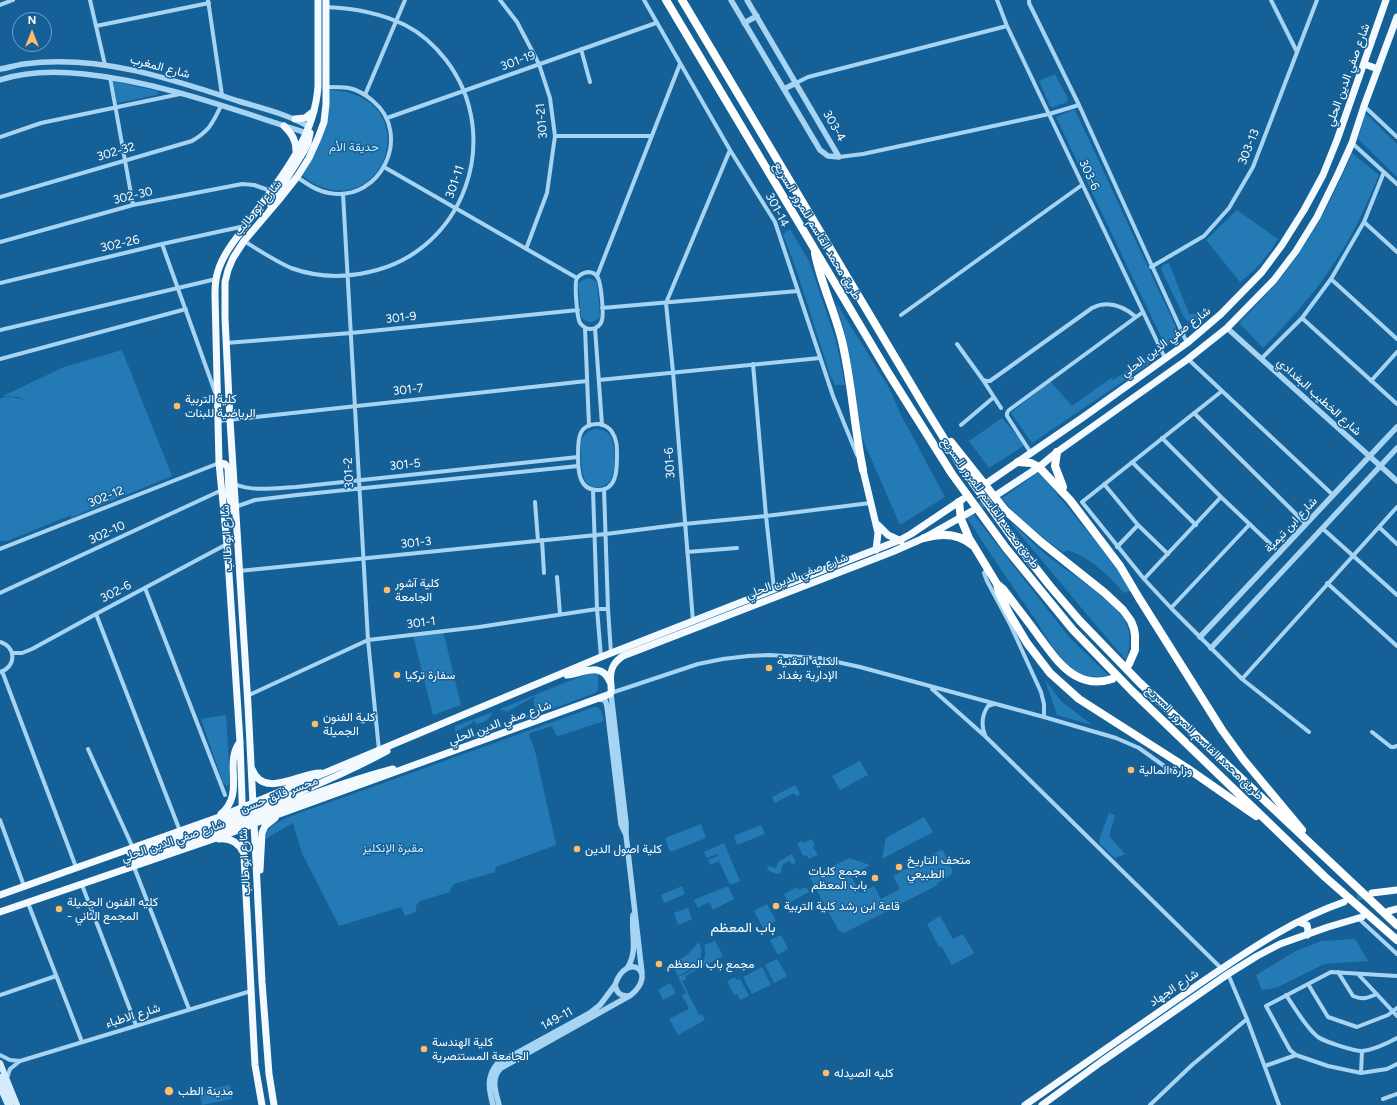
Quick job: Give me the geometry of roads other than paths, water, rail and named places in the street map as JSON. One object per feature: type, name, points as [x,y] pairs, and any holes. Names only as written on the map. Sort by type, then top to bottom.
[{"type":"highway","name":"طريق محمد القاسم للمرور السريع","points":[[666,0],[889,374],[952,474],[1020,566],[1073,630],[1132,691],[1325,877],[1397,940]]},
{"type":"highway","name":"طريق محمد القاسم للمرور السريع","points":[[682,0],[927,411],[961,466],[1016,543],[1080,621],[1145,688],[1397,925]]},
{"type":"highway","points":[[814,248],[818,267],[842,340],[850,381],[856,436],[863,470]]},
{"type":"highway","points":[[927,411],[1005,510],[1041,542],[1119,606],[1134,629],[1136,643],[1135,650],[1129,664]]},
{"type":"highway","points":[[1057,452],[1055,466],[1057,474],[1070,500]]},
{"type":"highway","points":[[1018,462],[1031,463],[1039,467],[1070,500],[1120,566],[1185,673],[1222,730],[1243,759],[1320,852]]},
{"type":"highway","points":[[961,501],[961,519],[964,528],[997,584],[1002,600],[1024,637],[1050,673],[1080,699],[1194,772],[1279,832]]},
{"type":"highway","points":[[924,538],[937,535],[951,535],[968,541],[974,546]]},
{"type":"highway","points":[[997,584],[1003,588],[1067,670],[1076,676],[1096,682],[1112,679]]},
{"type":"main road","name":"شارع ابو طالب","points":[[262,1105],[255,1065],[244,856],[240,742],[227,544],[219,463],[215,301],[216,279],[225,256],[271,191],[309,131],[315,110],[318,86],[318,0]]},
{"type":"main road","name":"شارع صفي الدين الحلي","points":[[988,483],[1187,343],[1221,314],[1262,272],[1304,210],[1323,175],[1386,0]]},
{"type":"main road","name":"شارع ابو طالب","points":[[274,1105],[269,1074],[265,1021],[248,696],[230,420],[226,343],[225,282],[233,258],[244,241],[268,214],[297,177],[309,158],[324,122],[327,87],[326,4]]},
{"type":"main road","points":[[998,494],[1039,467],[1057,452],[1188,359],[1227,328],[1274,280],[1296,251],[1317,217],[1352,143],[1397,17]]},
{"type":"main road","points":[[1364,64],[1378,69]]},
{"type":"main road","points":[[295,119],[305,118],[315,110]]},
{"type":"main road","points":[[268,214],[274,200],[308,143],[309,131],[319,129],[324,122]]},
{"type":"main road","points":[[284,126],[293,136],[296,143],[296,153]]},
{"type":"main road","points":[[1082,418],[1090,430]]},
{"type":"main road","points":[[219,463],[225,464],[228,468],[230,501],[236,521]]},
{"type":"main road","points":[[863,470],[875,521],[878,540],[876,550]]},
{"type":"main road","name":"شارع صفي الدين الحلي","points":[[0,895],[242,808],[559,676],[601,657],[876,550],[911,534],[961,501]]},
{"type":"main road","name":"شارع صفي الدين الحلي","points":[[0,912],[82,885],[133,865],[243,829],[272,817],[599,699],[611,691],[611,672],[613,665],[618,659],[892,552],[924,538],[961,519],[972,511]]},
{"type":"main road","points":[[875,521],[882,531],[900,540],[910,541],[924,538]]},
{"type":"main road","points":[[227,544],[237,543]]},
{"type":"main road","points":[[559,676],[566,676],[597,669],[608,676],[611,691]]},
{"type":"main road","name":"مجسر فائق حسن","points":[[94,861],[127,854],[213,826],[307,789],[365,763],[414,736]]},
{"type":"main road","points":[[219,817],[228,807],[232,798],[234,788],[234,756],[240,742]]},
{"type":"main road","name":"مجسر فائق حسن","points":[[133,865],[156,852],[310,795],[369,775],[425,762]]},
{"type":"main road","points":[[251,764],[253,771],[258,778],[270,784],[279,783],[310,773],[326,773]]},
{"type":"main road","points":[[266,798],[262,802],[262,809],[264,814],[272,817]]},
{"type":"main road","points":[[257,880],[261,867],[263,830],[269,823],[283,813]]},
{"type":"main road","points":[[219,817],[229,818],[232,823],[232,830],[228,834]]},
{"type":"main road","points":[[209,841],[221,839],[230,840],[241,847],[244,856]]},
{"type":"main road","points":[[1372,893],[1397,890]]},
{"type":"main road","name":"شارع الجهاد","points":[[1025,1105],[1222,969],[1276,934],[1318,912],[1344,902]]},
{"type":"main road","points":[[1389,911],[1397,909]]},
{"type":"main road","name":"شارع الجهاد","points":[[1042,1105],[1101,1062],[1228,974],[1257,956],[1280,944],[1360,918]]},
{"type":"main road","points":[[1299,922],[1307,925],[1307,935]]},
{"type":"main road","points":[[253,1022],[265,1021]]},
{"type":"main road","points":[[1095,1056],[1101,1062]]},
{"type":"main road","points":[[0,1063],[3,1077],[17,1105]]},
{"type":"main road","points":[[3,1077],[1,1087],[8,1105]]},
{"type":"main road","points":[[1,1087],[14,1105]]},
{"type":"main road","points":[[0,1098],[4,1105]]},
{"type":"street","points":[[0,5],[13,0]]},
{"type":"street","points":[[90,0],[105,65]]},
{"type":"street","points":[[365,95],[405,0]]},
{"type":"street","name":"301-21","points":[[500,0],[517,22],[539,64],[550,98],[555,136],[547,193],[526,249]]},
{"type":"street","name":"301-14","points":[[644,0],[730,150],[775,222],[833,396],[863,470]]},
{"type":"street","name":"303-4","points":[[730,0],[820,150],[828,156],[839,157]]},
{"type":"street","name":"303-4","points":[[747,0],[839,157]]},
{"type":"street","name":"303-6","points":[[997,0],[1007,26],[1165,358]]},
{"type":"street","name":"303-6","points":[[1029,0],[1029,3],[1079,105],[1151,267],[1187,343]]},
{"type":"street","points":[[1271,0],[1296,52]]},
{"type":"street","name":"303-13","points":[[1151,267],[1204,236],[1229,208],[1253,167],[1317,0]]},
{"type":"street","points":[[96,26],[209,2],[222,95]]},
{"type":"street","name":"301-11","points":[[244,241],[275,260],[296,270],[319,275],[347,276],[381,269],[413,254],[437,234],[456,209],[467,185],[474,151],[471,116],[464,91],[452,69],[436,50],[414,30],[396,21],[326,4]]},
{"type":"street","points":[[744,23],[757,16]]},
{"type":"street","name":"301-19","points":[[386,118],[656,23]]},
{"type":"street","points":[[784,89],[808,77],[1007,26]]},
{"type":"street","points":[[581,49],[590,82]]},
{"type":"street","name":"شارع المغرب","points":[[0,69],[23,64],[58,62],[105,65],[151,74],[295,119],[309,131]]},
{"type":"street","points":[[597,276],[680,64]]},
{"type":"street","name":"شارع المغرب","points":[[0,80],[26,74],[51,72],[110,77],[182,93],[284,126],[309,131]]},
{"type":"street","points":[[148,85],[151,74]]},
{"type":"street","points":[[110,77],[133,205]]},
{"type":"street","points":[[297,177],[317,190],[330,194],[343,194],[355,191],[367,185],[378,176],[390,154],[390,129],[386,118],[378,105],[365,95],[349,88],[327,87]]},
{"type":"street","points":[[0,136],[41,123],[182,93]]},
{"type":"street","points":[[839,157],[863,154],[1049,114],[1079,105]]},
{"type":"street","name":"302-32","points":[[0,197],[192,141],[203,134],[211,125],[221,106]]},
{"type":"street","points":[[1364,106],[1397,137]]},
{"type":"street","points":[[555,136],[652,136]]},
{"type":"street","points":[[1352,143],[1397,184]]},
{"type":"street","points":[[666,303],[730,150]]},
{"type":"street","points":[[384,167],[577,278]]},
{"type":"street","points":[[1261,359],[1302,318],[1331,279],[1364,222],[1384,172]]},
{"type":"street","name":"302-30","points":[[0,242],[133,205],[242,184],[254,184],[271,191]]},
{"type":"street","points":[[901,315],[1082,184]]},
{"type":"street","name":"301-2","points":[[343,194],[368,640],[379,750]]},
{"type":"street","points":[[1364,222],[1397,252]]},
{"type":"street","name":"302-26","points":[[0,282],[246,226]]},
{"type":"street","points":[[162,244],[218,400]]},
{"type":"street","points":[[588,272],[591,272],[597,276],[600,284],[602,321],[595,328],[589,329],[585,328],[579,322],[576,285],[577,278],[581,274],[588,272]]},
{"type":"street","points":[[0,330],[216,279]]},
{"type":"street","points":[[1331,279],[1397,339]]},
{"type":"street","points":[[602,308],[798,291]]},
{"type":"street","name":"301-6","points":[[666,303],[693,621]]},
{"type":"street","points":[[983,380],[990,381],[1096,305],[1117,305],[1126,309],[1136,317]]},
{"type":"street","points":[[0,359],[186,308]]},
{"type":"street","name":"301-9","points":[[226,343],[350,333],[578,310]]},
{"type":"street","points":[[1031,453],[1007,416],[1009,410],[1143,312]]},
{"type":"street","points":[[1302,318],[1397,404]]},
{"type":"street","points":[[585,328],[589,426]]},
{"type":"street","points":[[595,328],[602,425]]},
{"type":"street","name":"شارع الخطيب البغدادي","points":[[1227,328],[1397,482]]},
{"type":"street","points":[[957,344],[1001,408]]},
{"type":"street","points":[[1371,381],[1397,352]]},
{"type":"street","points":[[599,380],[820,358]]},
{"type":"street","points":[[1188,359],[1333,495]]},
{"type":"street","points":[[753,364],[774,589]]},
{"type":"street","name":"301-7","points":[[219,420],[587,381]]},
{"type":"street","points":[[1222,391],[1082,502],[1144,580],[1171,608],[1242,679],[1309,732]]},
{"type":"street","points":[[961,425],[994,397]]},
{"type":"street","points":[[1194,414],[1306,524]]},
{"type":"street","points":[[596,424],[602,425],[612,431],[615,436],[617,475],[611,485],[604,489],[593,490],[588,488],[581,481],[579,476],[578,441],[579,436],[584,429],[596,424]]},
{"type":"street","name":"شارع ابن تيمية","points":[[1200,637],[1397,427]]},
{"type":"street","points":[[1162,438],[1280,553]]},
{"type":"street","name":"شارع ابن تيمية","points":[[1211,648],[1397,448]]},
{"type":"street","name":"301-5","points":[[234,484],[259,489],[578,457]]},
{"type":"street","points":[[1132,462],[1196,525]]},
{"type":"street","name":"302-12","points":[[0,549],[219,463]]},
{"type":"street","points":[[520,464],[521,472]]},
{"type":"street","name":"301-5","points":[[236,507],[255,500],[578,466]]},
{"type":"street","points":[[467,469],[467,478]]},
{"type":"street","points":[[414,474],[414,483]]},
{"type":"street","points":[[1104,484],[1138,525],[1168,554]]},
{"type":"street","points":[[296,486],[297,495]]},
{"type":"street","points":[[604,489],[611,653]]},
{"type":"street","name":"302-10","points":[[0,593],[222,490]]},
{"type":"street","points":[[593,490],[597,609],[601,657]]},
{"type":"street","points":[[1144,580],[1222,498]]},
{"type":"street","points":[[535,502],[544,573]]},
{"type":"street","name":"301-3","points":[[239,571],[606,534],[870,503]]},
{"type":"street","points":[[1242,679],[1352,555],[1397,507]]},
{"type":"street","points":[[1171,608],[1250,524]]},
{"type":"street","points":[[1117,547],[1138,525]]},
{"type":"street","points":[[1379,527],[1397,544]]},
{"type":"street","points":[[1322,528],[1397,594]]},
{"type":"street","name":"302-6","points":[[12,653],[22,653],[32,649],[227,544]]},
{"type":"street","points":[[687,552],[738,548]]},
{"type":"street","points":[[988,569],[984,573],[986,581],[1010,624],[1041,692],[1044,704],[1044,717]]},
{"type":"street","points":[[557,577],[560,614]]},
{"type":"street","points":[[1327,583],[1397,646]]},
{"type":"street","points":[[145,588],[225,795]]},
{"type":"street","name":"301-1","points":[[248,696],[368,640],[479,627],[597,609],[608,609]]},
{"type":"street","points":[[96,614],[180,831]]},
{"type":"street","points":[[0,642],[7,645],[13,658],[10,666],[1,672],[76,868]]},
{"type":"street","points":[[634,911],[632,921],[634,944],[633,956],[628,967],[619,975],[615,985],[620,994],[628,996],[636,991],[642,979],[642,973],[611,691],[698,664],[742,657],[769,655],[819,658],[1044,717],[1130,743],[1174,773]]},
{"type":"street","points":[[930,687],[986,737],[1222,969]]},
{"type":"street","points":[[599,699],[605,700],[607,706],[621,824],[626,835]]},
{"type":"street","points":[[986,737],[982,726],[983,717],[988,706],[996,704]]},
{"type":"street","points":[[1372,732],[1391,747],[1397,746]]},
{"type":"street","points":[[88,749],[133,848]]},
{"type":"street","points":[[0,820],[24,886]]},
{"type":"street","points":[[133,865],[189,1009]]},
{"type":"street","points":[[82,885],[136,1025]]},
{"type":"street","points":[[28,903],[82,1042]]},
{"type":"street","points":[[1360,918],[1397,954]]},
{"type":"street","points":[[628,967],[638,969],[642,973]]},
{"type":"street","points":[[1397,976],[1331,972],[1266,1006],[1290,1050],[1296,1056],[1328,1066],[1361,1073],[1387,1069],[1397,1064]]},
{"type":"street","points":[[1338,972],[1353,996],[1363,999],[1377,994]]},
{"type":"street","points":[[1228,974],[1247,1019],[1279,1105]]},
{"type":"street","points":[[1358,974],[1397,1016]]},
{"type":"street","points":[[0,995],[56,976]]},
{"type":"street","points":[[1308,984],[1328,1017],[1357,1027],[1393,1012],[1397,1008]]},
{"type":"street","name":"149-11","points":[[499,1105],[494,1086],[495,1076],[501,1068],[512,1058],[590,1013],[600,1005],[615,985]]},
{"type":"street","name":"شارع الاطباء","points":[[20,1061],[251,991]]},
{"type":"street","points":[[1286,995],[1305,1023],[1318,1037],[1340,1046],[1362,1051],[1382,1046],[1397,1038]]},
{"type":"street","name":"149-11","points":[[493,1105],[489,1089],[490,1076],[497,1064],[512,1058],[593,1017],[628,996]]},
{"type":"street","points":[[1150,1105],[1192,1065],[1247,1019]]},
{"type":"street","points":[[1361,1073],[1362,1051]]},
{"type":"street","points":[[0,1055],[10,1060],[20,1061]]},
{"type":"street","points":[[1265,1066],[1296,1056]]},
{"type":"street","points":[[3,1077],[10,1068],[20,1061]]},
{"type":"street","points":[[1383,1100],[1397,1094]]},
{"type":"tunnel","points":[[972,511],[998,494]]},
{"type":"tunnel","points":[[1347,900],[1369,894]]},
{"type":"place","name":"كلية التربية الرياضية للبنات","points":[[177,406]]},
{"type":"place","name":"كلية آشور الجامعة","points":[[387,590]]},
{"type":"place","name":"الكلية التقنية الإدارية بغداد","points":[[769,668]]},
{"type":"place","name":"سفارة تركيا","points":[[397,675]]},
{"type":"place","name":"كلية الفنون الجميلة","points":[[315,724]]},
{"type":"place","name":"وزارة المالية","points":[[1131,770]]},
{"type":"place","name":"كلية اصول الدين","points":[[577,849]]},
{"type":"place","name":"متحف التاريخ الطبيعي","points":[[899,867]]},
{"type":"place","name":"مجمع كليات باب المعظم","points":[[875,878]]},
{"type":"place","name":"قاعة ابن رشد كلية التربية","points":[[776,906]]},
{"type":"place","name":"كليه الفنون الجميلة - المجمع الثاني","points":[[59,909]]},
{"type":"place","name":"مجمع باب المعظم","points":[[659,964]]},
{"type":"place","name":"كلية الهندسة الجامعة المستنصرية","points":[[424,1049]]},
{"type":"place","name":"كليه الصيدله","points":[[826,1073]]},
{"type":"place","name":"مدينة الطب","points":[[169,1091]]},
{"type":"district","name":"باب المعظم","points":[[743,928]]},
{"type":"park label","name":"حديقة الأم","points":[[354,147]]},
{"type":"park label","name":"مقبرة الإنكليز","points":[[393,848]]}]
